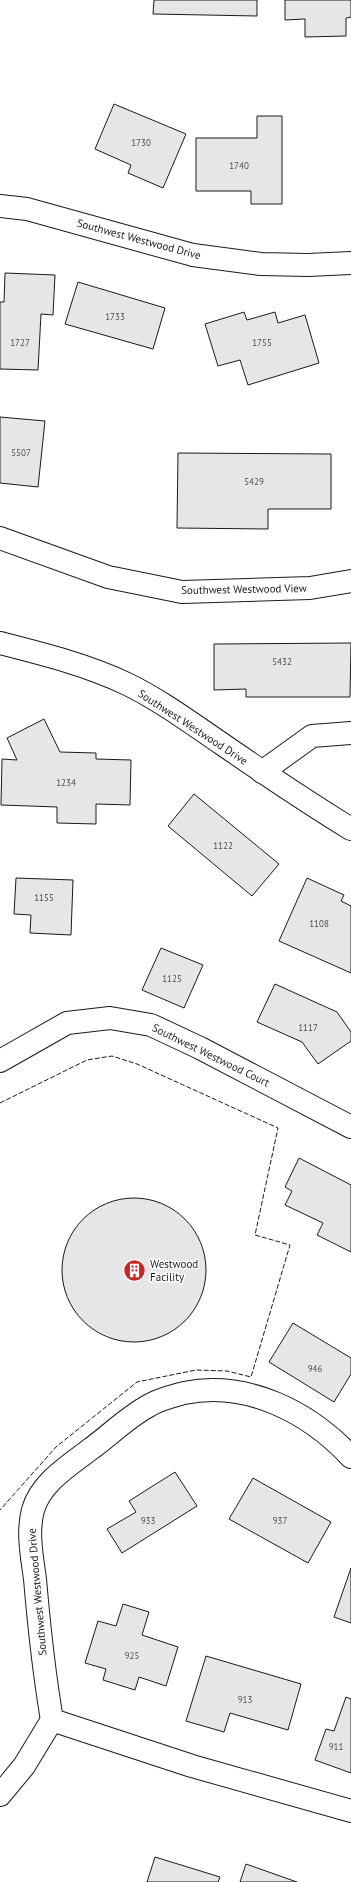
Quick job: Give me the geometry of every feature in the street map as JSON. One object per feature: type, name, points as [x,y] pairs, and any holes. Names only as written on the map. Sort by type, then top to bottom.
[{"type":"street","name":"Southwest Westwood Drive","points":[[0,206],[27,209],[193,254],[261,264],[308,265],[351,263]]},
{"type":"street","name":"Southwest Westwood View","points":[[0,538],[108,577],[182,592],[310,588],[351,581]]},
{"type":"street","name":"Southwest Westwood Drive","points":[[0,643],[38,652],[127,684],[181,717],[262,772],[351,829]]},
{"type":"street","points":[[262,772],[312,736],[351,733]]},
{"type":"street","name":"Southwest Westwood Court","points":[[0,1062],[67,1022],[110,1018],[151,1025],[200,1048],[351,1127]]},
{"type":"street","name":"Southwest Westwood Drive","points":[[52,1720],[45,1677],[30,1535],[33,1510],[40,1494],[56,1476],[150,1404],[173,1396],[198,1390],[227,1389],[250,1394],[279,1404],[320,1429],[351,1457]]},
{"type":"street","points":[[0,1795],[24,1766],[52,1720],[192,1766],[351,1811]]},
{"type":"building","points":[[154,0],[257,0],[257,16],[153,14]]},
{"type":"building","points":[[285,0],[351,0],[351,17],[346,18],[346,36],[305,37],[305,19],[285,20]]},
{"type":"building","points":[[114,104],[186,134],[163,188],[128,173],[131,165],[95,149]]},
{"type":"building","points":[[257,116],[282,116],[282,204],[251,204],[251,191],[196,191],[196,138],[257,138]]},
{"type":"building","points":[[5,273],[55,275],[53,315],[41,314],[38,370],[0,369],[0,302],[4,302]]},
{"type":"building","points":[[78,282],[165,308],[153,349],[65,324]]},
{"type":"building","points":[[244,312],[247,320],[275,312],[278,323],[305,315],[319,363],[248,385],[240,360],[218,366],[205,324]]},
{"type":"building","points":[[0,417],[45,421],[38,487],[0,483]]},
{"type":"building","points":[[178,453],[331,454],[331,509],[268,509],[268,529],[177,528]]},
{"type":"building","points":[[351,643],[350,697],[246,697],[246,689],[214,690],[214,644]]},
{"type":"building","points":[[44,719],[60,752],[96,753],[96,759],[131,760],[130,805],[96,804],[96,824],[57,823],[57,807],[1,805],[2,759],[17,760],[7,738]]},
{"type":"building","points":[[194,794],[279,864],[252,896],[168,826]]},
{"type":"building","points":[[16,878],[73,880],[71,935],[30,933],[31,915],[14,914]]},
{"type":"building","points":[[307,878],[344,895],[341,901],[351,906],[351,973],[279,941]]},
{"type":"building","points":[[161,948],[203,965],[184,1008],[142,990]]},
{"type":"building","points":[[275,984],[337,1012],[351,1032],[351,1041],[318,1064],[302,1042],[257,1022]]},
{"type":"building","points":[[299,1158],[351,1185],[351,1252],[317,1235],[323,1223],[285,1205],[292,1191],[285,1187]]},
{"type":"building","name":"Westwood Facility","points":[[127,1198],[141,1198],[168,1206],[180,1214],[190,1224],[201,1242],[205,1256],[205,1284],[201,1298],[190,1316],[180,1326],[162,1337],[141,1342],[127,1342],[100,1334],[88,1326],[78,1316],[67,1298],[62,1277],[62,1263],[70,1236],[78,1224],[88,1214],[106,1203]]},
{"type":"building","points":[[293,1323],[351,1358],[351,1374],[334,1402],[269,1362]]},
{"type":"building","points":[[175,1472],[197,1506],[122,1553],[107,1529],[136,1512],[129,1501]]},
{"type":"building","points":[[253,1478],[331,1522],[308,1563],[229,1519]]},
{"type":"building","points":[[351,1568],[351,1623],[334,1617]]},
{"type":"building","points":[[123,1604],[149,1612],[142,1635],[178,1647],[166,1686],[139,1677],[135,1690],[103,1680],[106,1669],[85,1663],[98,1621],[116,1626]]},
{"type":"building","points":[[206,1656],[301,1684],[288,1730],[230,1713],[224,1732],[186,1721]]},
{"type":"building","points":[[346,1697],[351,1699],[351,1773],[315,1760],[326,1729],[334,1731]]},
{"type":"building","points":[[155,1857],[220,1877],[218,1882],[147,1882]]},
{"type":"building","points":[[246,1864],[297,1882],[240,1882]]},
{"type":"fence","points":[[0,1103],[87,1060],[112,1056],[137,1064],[278,1128],[255,1235],[290,1245],[251,1377],[227,1371],[196,1370],[137,1382],[56,1447],[0,1510]]},
{"type":"place","name":"Westwood Facility","points":[[134,1270]]}]
